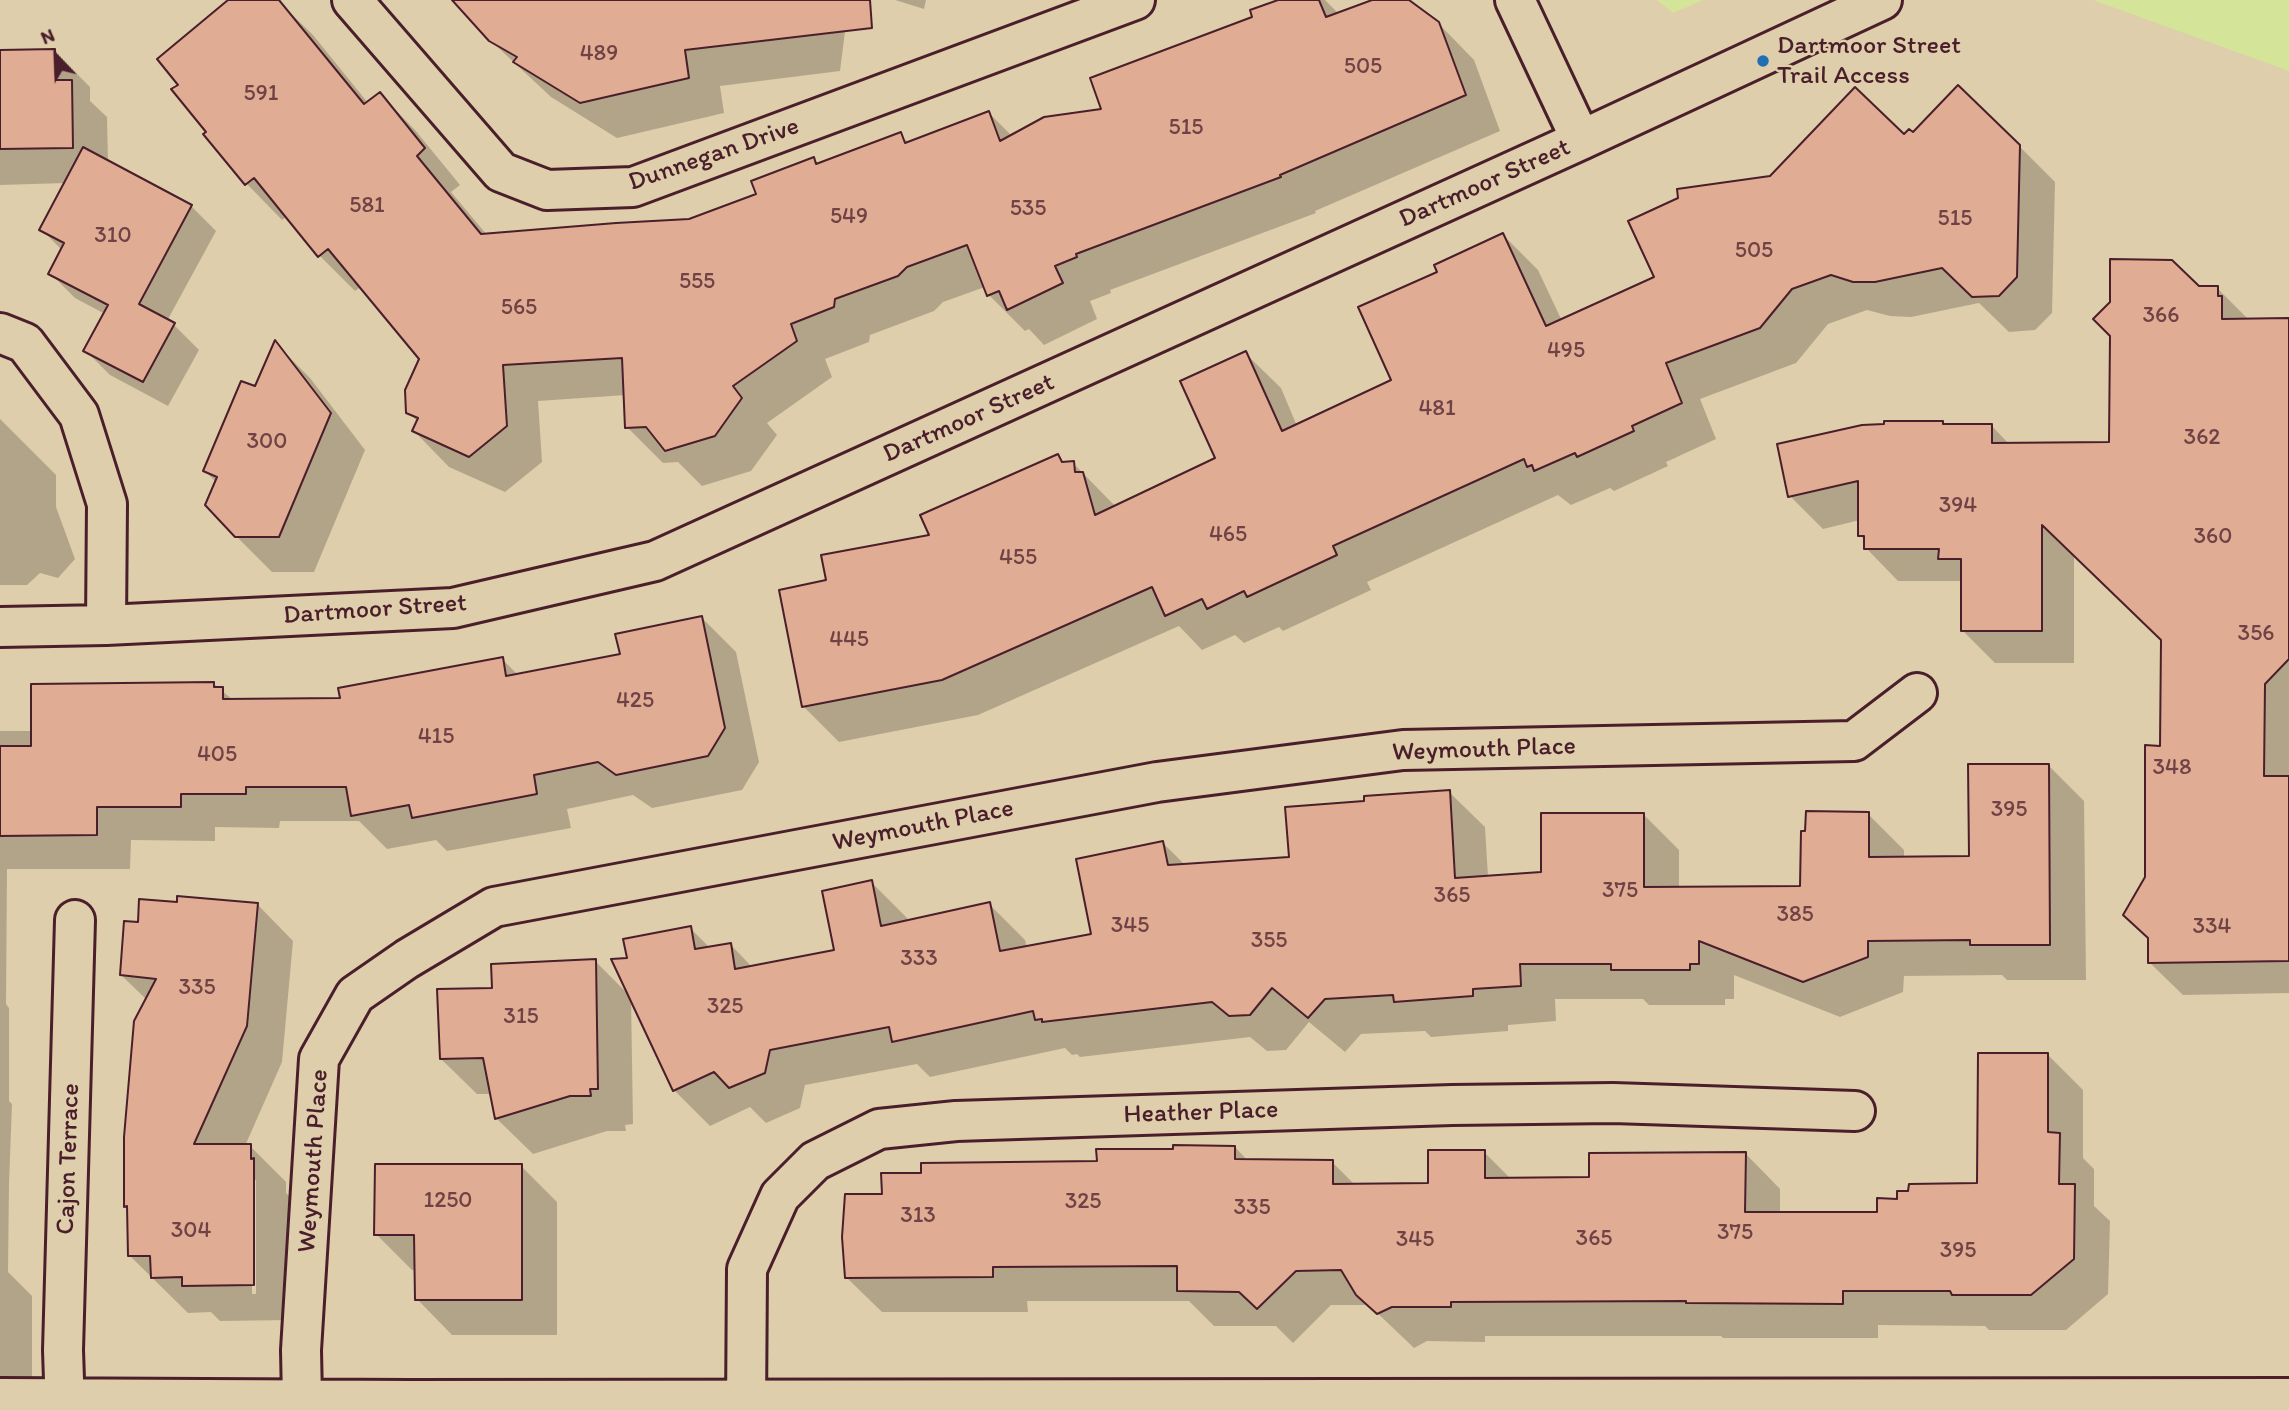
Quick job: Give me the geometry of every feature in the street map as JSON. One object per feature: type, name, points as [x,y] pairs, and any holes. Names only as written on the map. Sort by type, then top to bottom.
[{"type":"street","name":"Dunnegan Drive","points":[[352,0],[501,172],[547,190],[633,187],[1135,0]]},
{"type":"street","points":[[1515,0],[1581,140]]},
{"type":"street","name":"Dartmoor Street","points":[[0,627],[106,625],[453,608],[655,561],[1581,140],[1882,0]]},
{"type":"street","points":[[0,332],[25,343],[79,415],[107,504],[106,625]]},
{"type":"street","name":"Weymouth Place","points":[[302,1399],[301,1350],[320,1059],[355,995],[407,959],[494,906],[1157,782],[1402,750],[1854,741],[1917,693]]},
{"type":"street","name":"Cajon Terrace","points":[[64,1404],[63,1350],[75,920]]},
{"type":"street","name":"Heather Place","points":[[746,1405],[747,1269],[780,1196],[815,1161],[879,1129],[956,1121],[1452,1105],[1613,1103],[1855,1111]]},
{"type":"street","points":[[0,1398],[64,1404],[302,1399],[411,1405],[2107,1404],[2289,1398]]},
{"type":"green space","points":[[1657,0],[1703,0],[1673,13]]},
{"type":"green space","points":[[2093,0],[2289,0],[2289,71]]},
{"type":"building","points":[[228,0],[279,0],[364,104],[380,92],[425,148],[417,156],[481,234],[689,219],[756,194],[751,181],[814,157],[816,164],[901,132],[905,143],[989,111],[1000,141],[1044,117],[1101,109],[1090,78],[1252,17],[1250,10],[1278,0],[1319,0],[1326,17],[1372,0],[1409,0],[1439,22],[1466,95],[1280,175],[1281,177],[1076,254],[1077,257],[1055,266],[1063,283],[1007,310],[999,291],[987,296],[967,245],[907,267],[898,276],[835,299],[834,307],[791,324],[797,341],[733,386],[742,398],[715,436],[665,451],[646,427],[625,428],[622,358],[503,365],[507,426],[469,457],[412,431],[418,418],[406,413],[405,390],[419,359],[328,249],[318,257],[254,178],[245,185],[203,134],[206,132],[171,89],[178,85],[157,59]]},
{"type":"building","points":[[452,0],[870,0],[872,28],[685,50],[689,78],[580,103],[513,62],[517,57],[489,41]]},
{"type":"building","points":[[55,49],[56,80],[72,80],[73,148],[0,149],[0,50]]},
{"type":"building","points":[[1958,85],[2020,145],[2017,277],[1999,296],[1972,297],[1942,268],[1875,282],[1853,282],[1831,275],[1792,289],[1760,328],[1666,363],[1682,403],[1632,426],[1634,431],[1577,457],[1575,453],[1534,471],[1532,465],[1527,467],[1524,459],[1333,546],[1337,555],[1247,597],[1244,591],[1207,609],[1202,599],[1165,616],[1152,587],[942,680],[802,707],[779,590],[826,580],[821,555],[929,535],[920,515],[1058,454],[1062,462],[1074,461],[1075,472],[1083,472],[1095,515],[1215,458],[1180,381],[1246,351],[1282,431],[1391,380],[1358,307],[1437,272],[1434,265],[1503,233],[1546,326],[1654,277],[1628,221],[1678,198],[1677,189],[1770,176],[1855,87],[1904,134],[1909,129],[1913,132]]},
{"type":"building","points":[[83,147],[192,205],[139,304],[175,323],[143,382],[83,351],[108,305],[48,274],[64,243],[39,230]]},
{"type":"building","points":[[2110,259],[2172,260],[2199,286],[2218,286],[2218,296],[2222,296],[2222,319],[2289,318],[2289,659],[2265,684],[2264,776],[2289,776],[2289,961],[2148,963],[2148,938],[2123,915],[2145,877],[2145,745],[2160,746],[2161,640],[2042,525],[2042,631],[1961,631],[1961,559],[1938,559],[1939,549],[1864,549],[1864,536],[1858,536],[1858,481],[1788,497],[1777,444],[1862,425],[1884,424],[1884,421],[1992,424],[1992,443],[2109,442],[2110,336],[2093,319],[2110,302]]},
{"type":"building","points":[[275,340],[331,413],[279,537],[235,537],[205,505],[217,477],[203,471],[241,381],[255,386]]},
{"type":"building","points":[[702,616],[725,728],[708,756],[616,775],[598,762],[534,775],[537,794],[412,818],[409,805],[351,816],[346,787],[246,787],[246,794],[181,794],[181,807],[97,807],[97,835],[0,836],[0,746],[31,746],[31,684],[214,682],[214,687],[223,687],[223,699],[340,698],[338,688],[503,657],[506,676],[620,654],[615,634]]},
{"type":"building","points":[[1968,764],[2049,764],[2050,945],[1970,945],[1970,940],[1868,941],[1868,957],[1803,982],[1699,941],[1699,964],[1690,964],[1690,970],[1611,970],[1611,964],[1520,964],[1521,986],[1473,989],[1473,996],[1394,1002],[1393,995],[1325,999],[1308,1018],[1272,988],[1250,1015],[1229,1016],[1212,1002],[1042,1022],[1042,1019],[1035,1020],[1033,1011],[892,1042],[889,1027],[770,1050],[765,1073],[729,1088],[714,1072],[673,1091],[611,959],[627,958],[623,939],[691,926],[695,949],[731,943],[735,969],[834,950],[822,891],[872,880],[881,926],[990,902],[1000,951],[1091,934],[1076,859],[1163,841],[1168,865],[1289,857],[1285,807],[1364,801],[1364,796],[1450,790],[1455,878],[1541,872],[1541,813],[1644,813],[1644,887],[1800,886],[1801,831],[1805,831],[1806,811],[1869,812],[1869,857],[1969,856]]},
{"type":"building","points":[[177,896],[258,903],[247,1026],[194,1144],[251,1144],[251,1159],[254,1158],[254,1285],[182,1286],[182,1277],[151,1278],[150,1256],[128,1256],[127,1206],[124,1207],[124,1137],[134,1021],[156,979],[120,975],[124,921],[138,922],[139,899],[177,902]]},
{"type":"building","points":[[596,959],[598,1089],[590,1089],[591,1096],[570,1096],[495,1119],[483,1058],[440,1059],[437,989],[492,988],[491,964]]},
{"type":"building","points":[[1978,1053],[2048,1053],[2048,1132],[2060,1133],[2059,1184],[2075,1184],[2074,1259],[2031,1295],[1952,1295],[1950,1291],[1843,1291],[1843,1304],[1686,1301],[1451,1302],[1451,1307],[1392,1307],[1377,1314],[1356,1295],[1341,1270],[1296,1271],[1257,1309],[1239,1292],[1177,1291],[1177,1266],[993,1267],[993,1277],[845,1278],[842,1237],[845,1194],[882,1194],[881,1173],[921,1173],[921,1163],[1097,1161],[1096,1149],[1173,1149],[1173,1145],[1235,1146],[1235,1159],[1333,1160],[1333,1184],[1428,1183],[1428,1150],[1485,1150],[1485,1178],[1589,1177],[1589,1153],[1746,1152],[1745,1212],[1877,1212],[1877,1198],[1897,1199],[1897,1191],[1908,1191],[1909,1184],[1977,1183]]},
{"type":"building","points":[[375,1164],[522,1164],[522,1300],[415,1300],[414,1235],[374,1235]]},
{"type":"place","name":"Dartmoor Street Trail Access","points":[[1763,61]]}]
